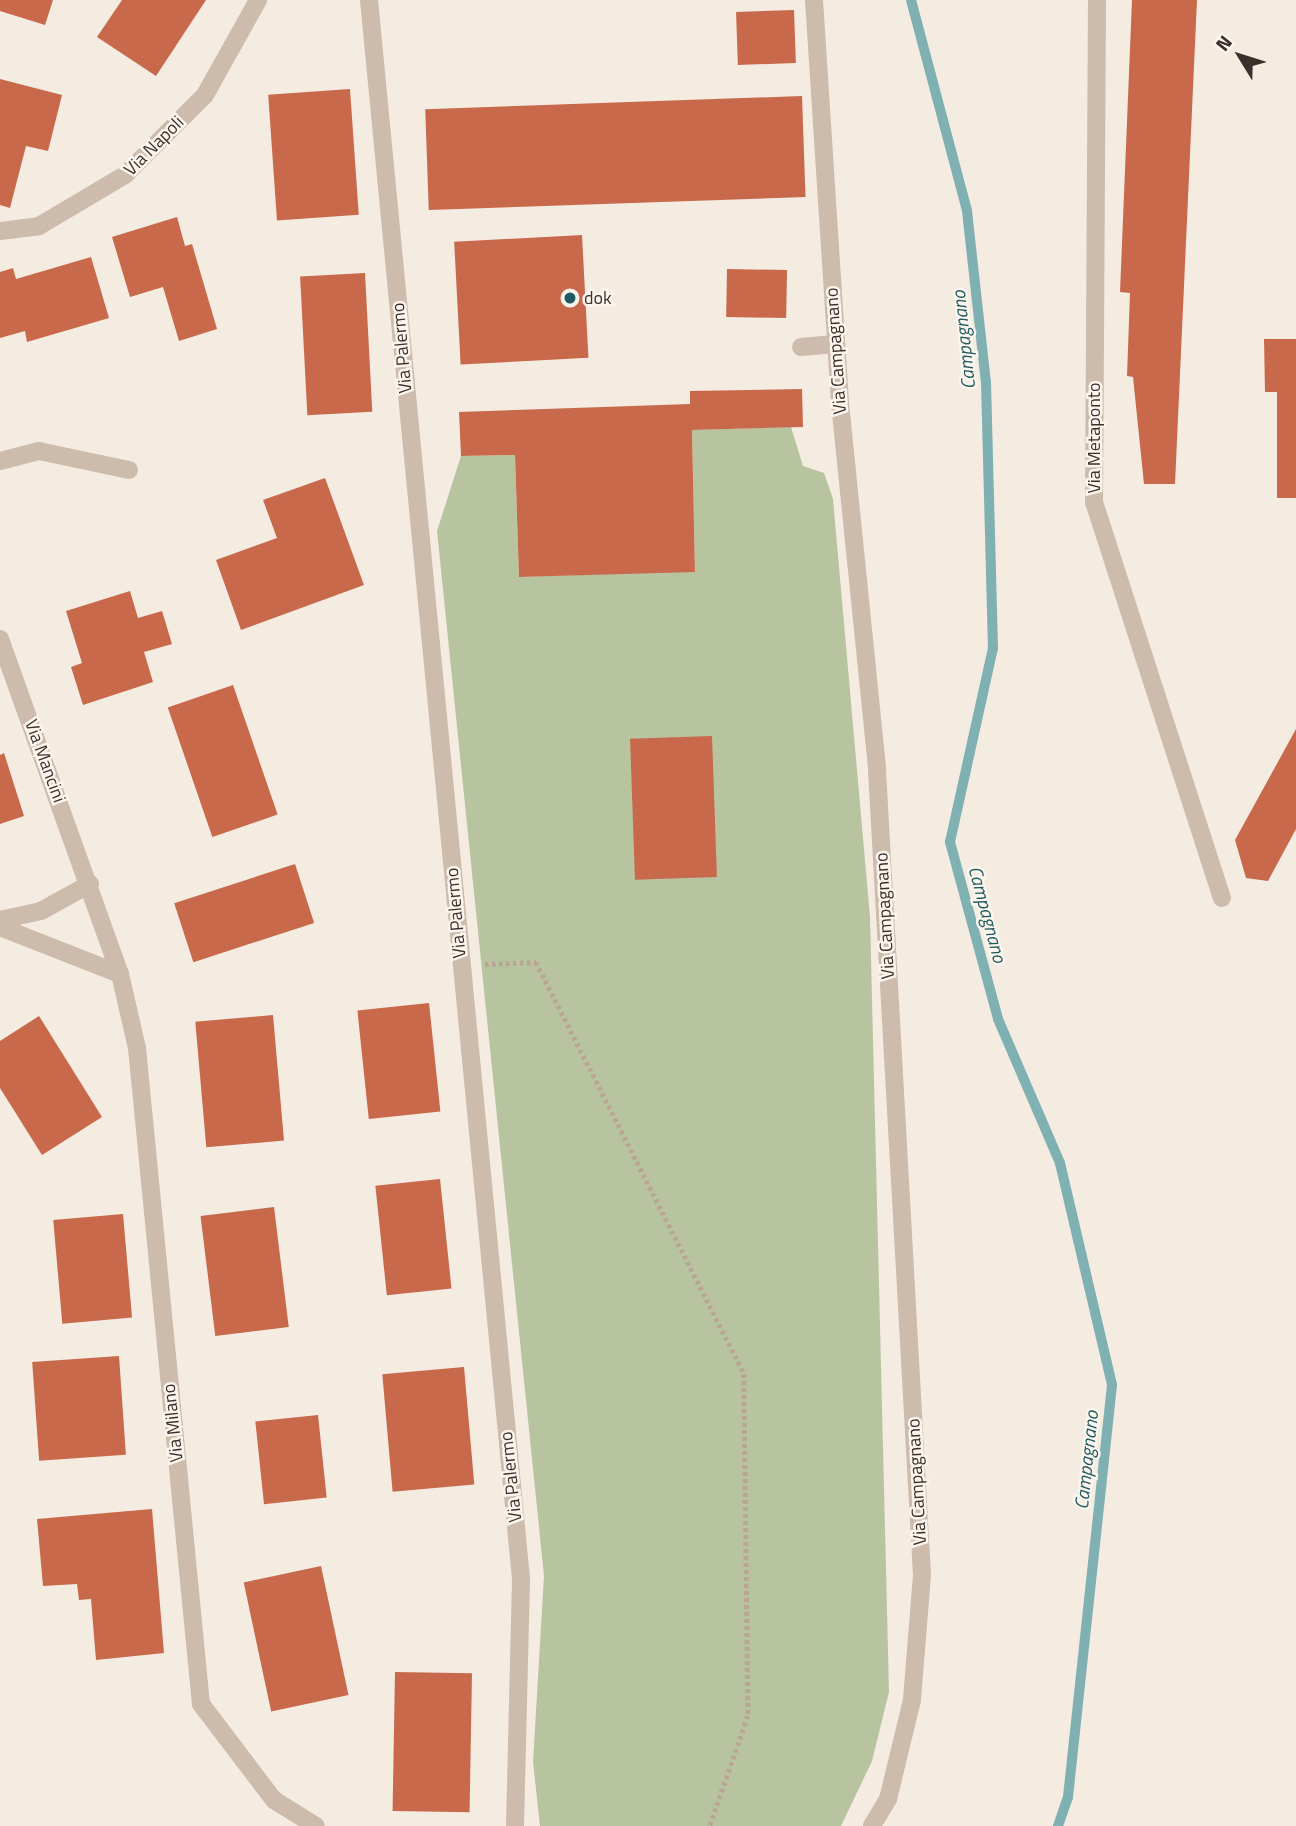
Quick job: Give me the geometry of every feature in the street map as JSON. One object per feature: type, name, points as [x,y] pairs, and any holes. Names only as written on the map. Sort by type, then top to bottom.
[{"type":"street","name":"Via Napoli","points":[[0,231],[39,226],[125,175],[205,95],[258,0]]},
{"type":"street","name":"Via Palermo","points":[[369,0],[521,1580],[515,1826]]},
{"type":"street","name":"Via Campagnano","points":[[814,0],[835,344],[877,770],[922,1575],[912,1700],[888,1799],[872,1826]]},
{"type":"street","name":"Via Metaponto","points":[[1097,0],[1094,502],[1222,898]]},
{"type":"street","points":[[801,347],[835,344]]},
{"type":"street","points":[[0,461],[39,451],[129,470]]},
{"type":"street","name":"Via Mancini","points":[[0,639],[90,884],[120,974]]},
{"type":"street","points":[[0,920],[41,911],[90,884]]},
{"type":"street","points":[[0,927],[120,974]]},
{"type":"street","name":"Via Milano","points":[[120,974],[136,1048],[201,1704],[274,1800],[316,1826]]},
{"type":"path","points":[[480,964],[536,962],[744,1374],[748,1716],[710,1826]]},
{"type":"green space","points":[[791,427],[803,466],[824,473],[833,499],[870,917],[889,1692],[872,1761],[841,1826],[540,1826],[533,1762],[544,1576],[437,531],[461,456],[515,455],[519,577],[695,571],[692,430]]},
{"type":"building","points":[[0,0],[53,0],[45,25],[0,11]]},
{"type":"building","points":[[122,0],[206,0],[156,76],[97,37]]},
{"type":"building","points":[[1132,0],[1197,0],[1175,484],[1144,484],[1133,377],[1127,376],[1130,293],[1120,292]]},
{"type":"building","points":[[794,10],[796,63],[738,65],[736,12]]},
{"type":"building","points":[[0,79],[62,95],[48,151],[26,146],[10,208],[0,205]]},
{"type":"building","points":[[350,89],[359,215],[277,220],[268,95]]},
{"type":"building","points":[[802,96],[806,197],[429,210],[425,109]]},
{"type":"building","points":[[177,217],[185,246],[192,244],[217,329],[179,341],[163,287],[130,297],[112,237]]},
{"type":"building","points":[[582,235],[588,358],[461,365],[454,242]]},
{"type":"building","points":[[91,257],[109,318],[27,342],[25,331],[0,338],[0,272],[13,268],[16,279]]},
{"type":"building","points":[[727,269],[787,270],[786,318],[726,317]]},
{"type":"building","points":[[365,273],[372,412],[307,415],[300,276]]},
{"type":"building","points":[[1264,339],[1296,339],[1296,498],[1277,498],[1277,392],[1265,392]]},
{"type":"building","points":[[802,389],[803,427],[692,430],[695,572],[519,577],[515,455],[461,456],[459,412],[690,404],[690,391]]},
{"type":"building","points":[[325,478],[364,585],[241,630],[216,560],[277,538],[263,500]]},
{"type":"building","points":[[130,591],[138,618],[162,611],[172,644],[144,652],[153,682],[83,705],[71,667],[82,663],[66,611]]},
{"type":"building","points":[[233,685],[278,815],[212,837],[168,707]]},
{"type":"building","points":[[1296,729],[1296,829],[1268,881],[1246,878],[1235,840]]},
{"type":"building","points":[[712,736],[717,877],[635,880],[630,739]]},
{"type":"building","points":[[4,753],[24,816],[0,824],[0,755]]},
{"type":"building","points":[[295,864],[314,923],[193,962],[174,903]]},
{"type":"building","points":[[429,1003],[440,1111],[369,1119],[357,1011]]},
{"type":"building","points":[[273,1015],[284,1141],[206,1147],[195,1022]]},
{"type":"building","points":[[39,1016],[102,1117],[42,1155],[0,1088],[0,1041]]},
{"type":"building","points":[[440,1179],[451,1288],[387,1295],[375,1186]]},
{"type":"building","points":[[274,1207],[289,1327],[215,1336],[201,1216]]},
{"type":"building","points":[[123,1214],[132,1318],[62,1324],[53,1220]]},
{"type":"building","points":[[119,1356],[126,1455],[39,1461],[32,1362]]},
{"type":"building","points":[[464,1367],[474,1485],[393,1492],[382,1374]]},
{"type":"building","points":[[318,1415],[327,1498],[264,1504],[255,1422]]},
{"type":"building","points":[[152,1509],[164,1653],[96,1660],[91,1599],[79,1600],[77,1584],[43,1586],[37,1519]]},
{"type":"building","points":[[321,1566],[348,1695],[271,1712],[244,1582]]},
{"type":"building","points":[[395,1672],[472,1673],[470,1812],[393,1811]]},
{"type":"waterway","name":"Campagnano","points":[[911,0],[967,211],[986,382],[993,648],[950,842],[998,1019],[1060,1163],[1112,1385],[1068,1797],[1058,1826]]},
{"type":"place","name":"dok","points":[[570,298]]}]
